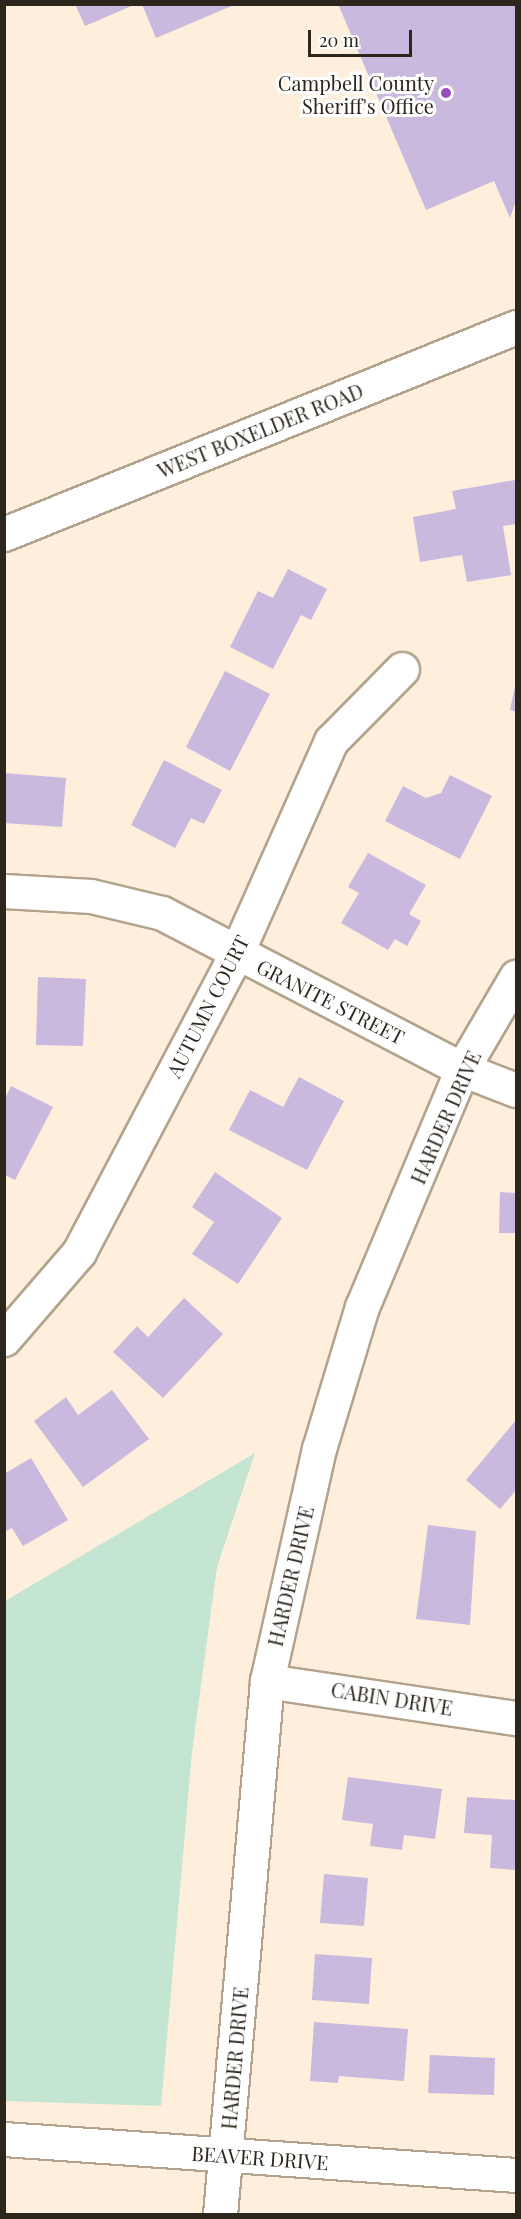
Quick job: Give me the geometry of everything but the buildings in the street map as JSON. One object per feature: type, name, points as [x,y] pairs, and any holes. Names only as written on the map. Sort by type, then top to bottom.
[{"type":"street","name":"WEST BOXELDER ROAD","points":[[4,534],[516,327]]},
{"type":"street","name":"AUTUMN COURT","points":[[4,1339],[79,1252],[237,952],[331,741],[402,669]]},
{"type":"street","name":"GRANITE STREET","points":[[4,891],[91,896],[162,914],[462,1069],[516,1090]]},
{"type":"street","name":"HARDER DRIVE","points":[[220,2214],[267,1681],[319,1449],[362,1307],[462,1069],[516,977]]},
{"type":"street","name":"CABIN DRIVE","points":[[267,1681],[516,1718]]},
{"type":"street","name":"BEAVER DRIVE","points":[[4,2139],[516,2175]]},
{"type":"green space","points":[[255,1453],[217,1567],[192,1752],[161,2106],[5,2101],[5,1601]]},
{"type":"place","name":"Campbell County Sheriff's Office","points":[[446,93]]}]
